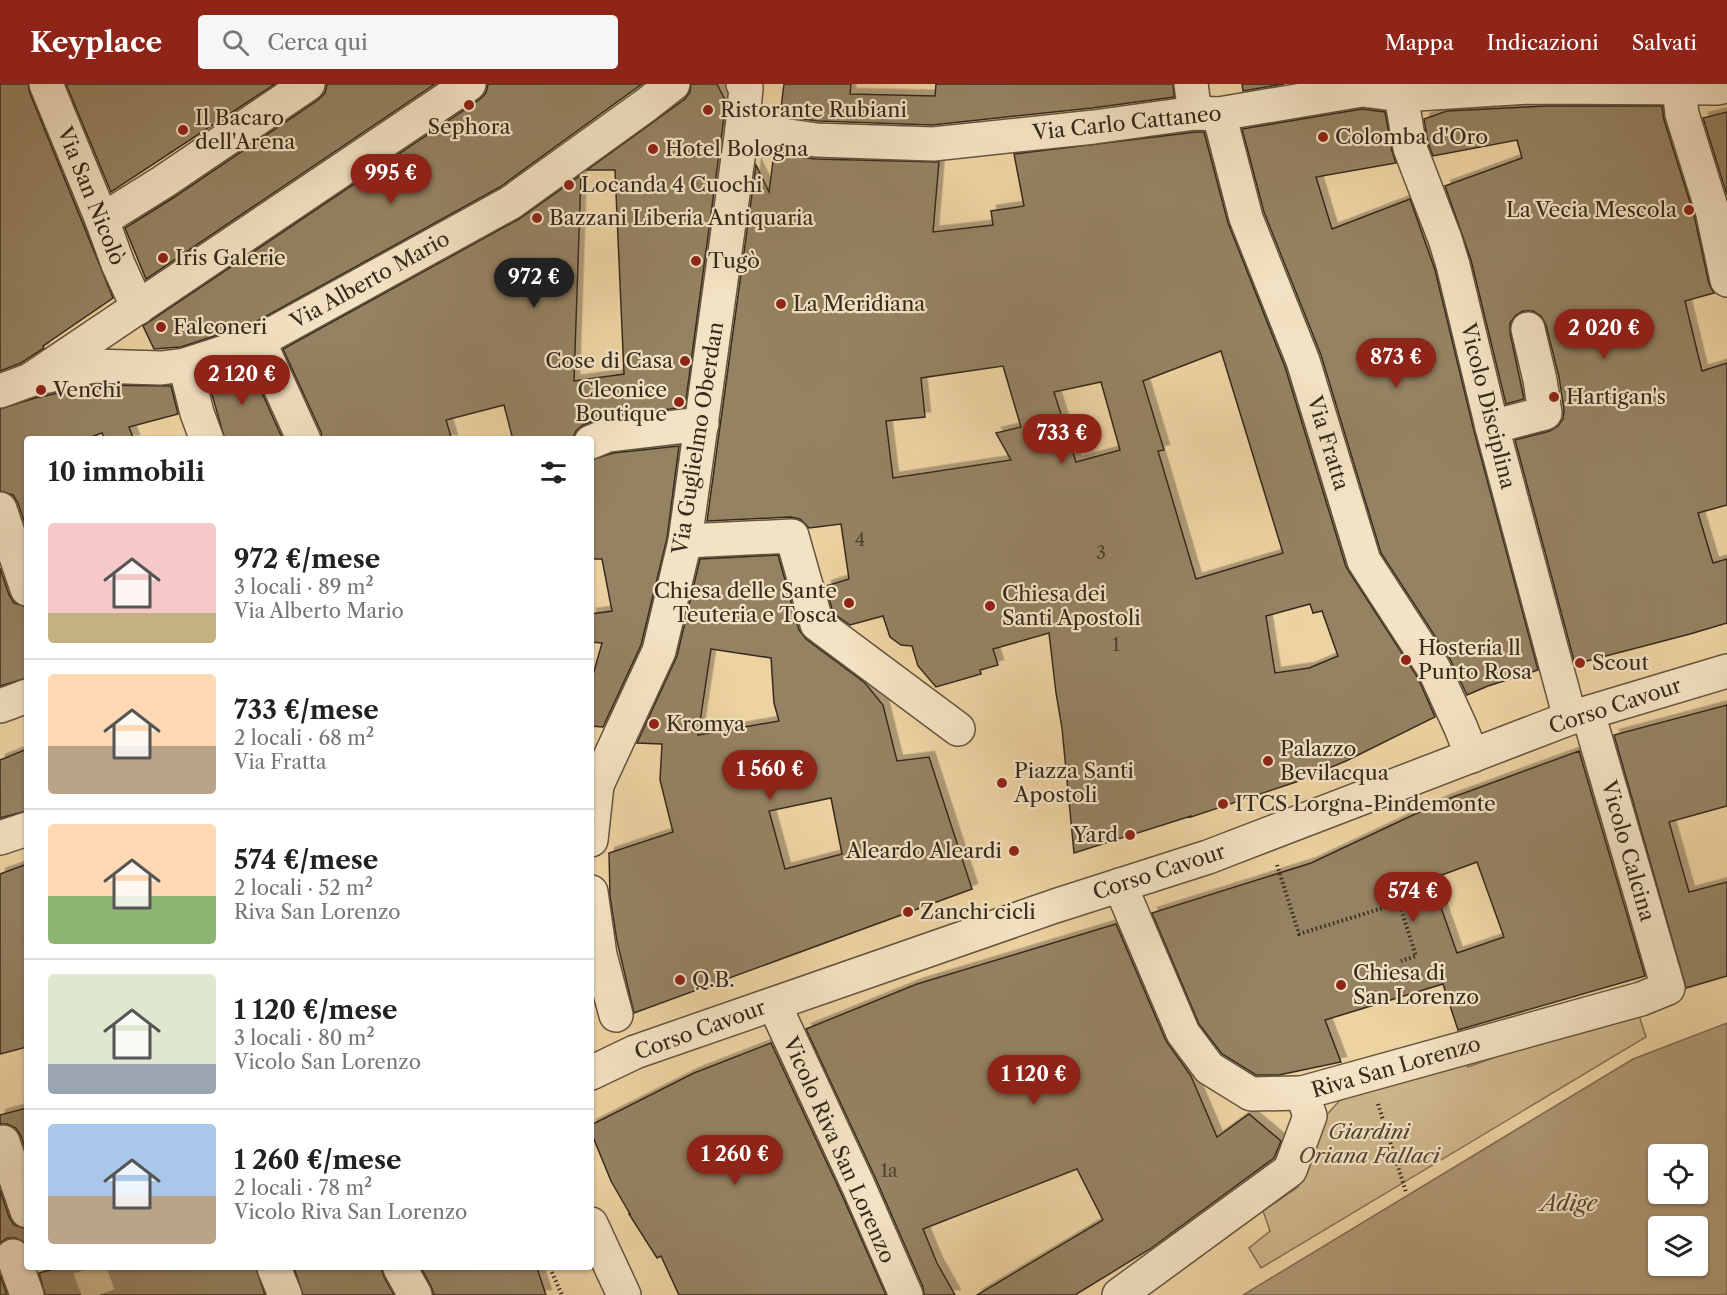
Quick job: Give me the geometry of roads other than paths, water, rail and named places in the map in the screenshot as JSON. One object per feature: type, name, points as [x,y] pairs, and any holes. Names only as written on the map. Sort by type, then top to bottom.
[{"type":"street","name":"Via San Nicolò","points":[[46,84],[138,308]]},
{"type":"street","points":[[102,220],[163,182],[308,84]]},
{"type":"street","points":[[15,386],[138,308],[469,84]]},
{"type":"street","name":"Via Alberto Mario","points":[[15,386],[94,366],[161,368],[185,366],[260,341],[510,203],[673,84]]},
{"type":"street","name":"Via Guglielmo Oberdan","points":[[594,812],[597,785],[659,651],[685,541],[742,129],[746,88],[743,84]]},
{"type":"street","name":"Via Carlo Cattaneo","points":[[742,129],[816,140],[933,144],[1094,127],[1202,104],[1361,87],[1401,95],[1529,87],[1720,86]]},
{"type":"street","points":[[1679,88],[1682,114],[1712,210],[1727,280]]},
{"type":"street","name":"Vicolo Disciplina","points":[[1401,95],[1410,148],[1453,265],[1492,427],[1579,716]]},
{"type":"street","name":"Via Fratta","points":[[1202,104],[1304,361],[1364,561],[1434,669],[1472,756]]},
{"type":"street","points":[[1492,427],[1545,413],[1528,329]]},
{"type":"street","points":[[260,341],[302,436]]},
{"type":"street","points":[[185,366],[196,413],[205,436]]},
{"type":"street","points":[[594,441],[608,435],[702,424]]},
{"type":"street","points":[[0,509],[24,575]]},
{"type":"street","points":[[685,541],[792,536],[817,624],[958,729]]},
{"type":"street","name":"Corso Cavour","points":[[594,1072],[635,1052],[1208,856],[1579,716],[1727,670]]},
{"type":"street","points":[[0,706],[24,697]]},
{"type":"street","name":"Vicolo Calcina","points":[[1579,716],[1668,988]]},
{"type":"street","points":[[0,838],[24,829]]},
{"type":"street","points":[[1120,885],[1183,1033],[1209,1068],[1251,1094],[1302,1093]]},
{"type":"street","points":[[594,922],[616,1015]]},
{"type":"street","name":"Riva San Lorenzo","points":[[1119,1295],[1290,1170],[1310,1116],[1302,1093],[1641,999],[1668,988]]},
{"type":"street","name":"Vicolo Riva San Lorenzo","points":[[774,1004],[906,1295]]},
{"type":"street","points":[[0,1143],[3,1142],[24,1202]]},
{"type":"street","points":[[594,1230],[624,1295]]},
{"type":"street","points":[[13,1256],[27,1295]]},
{"type":"street","points":[[275,1270],[285,1295]]},
{"type":"street","points":[[401,1270],[415,1295]]},
{"type":"water","name":"Adige","points":[[1727,1023],[1727,1295],[1243,1295],[1633,1059]]},
{"type":"tunnel","points":[[90,1270],[99,1295]]},
{"type":"place","name":"Sephora","points":[[469,105]]},
{"type":"place","name":"Ristorante Rubiani","points":[[708,110]]},
{"type":"place","name":"Il Bacaro dell'Arena","points":[[183,130]]},
{"type":"place","name":"Colomba d'Oro","points":[[1323,137]]},
{"type":"place","name":"Hotel Bologna","points":[[653,149]]},
{"type":"place","name":"Locanda 4 Cuochi","points":[[569,185]]},
{"type":"place","name":"La Vecia Mescola","points":[[1689,210]]},
{"type":"place","name":"Bazzani Liberia Antiquaria","points":[[537,218]]},
{"type":"place","name":"Iris Galerie","points":[[163,258]]},
{"type":"place","name":"Tugò","points":[[696,261]]},
{"type":"place","name":"La Meridiana","points":[[781,304]]},
{"type":"place","name":"Falconeri","points":[[161,327]]},
{"type":"place","name":"Cose di Casa","points":[[685,361]]},
{"type":"place","name":"Venchi","points":[[41,390]]},
{"type":"place","name":"Hartigan's","points":[[1554,397]]},
{"type":"place","name":"Cleonice Boutique","points":[[679,402]]},
{"type":"place","name":"Chiesa delle Sante Teuteria e Tosca","points":[[849,603]]},
{"type":"place","name":"Chiesa dei Santi Apostoli","points":[[990,606]]},
{"type":"place","name":"Hosteria ll Punto Rosa","points":[[1406,660]]},
{"type":"place","name":"Scout","points":[[1580,663]]},
{"type":"place","name":"Kromya","points":[[654,724]]},
{"type":"place","name":"Palazzo Bevilacqua","points":[[1268,761]]},
{"type":"place","name":"Piazza Santi Apostoli","points":[[1002,783]]},
{"type":"place","name":"ITCS Lorgna-Pindemonte","points":[[1223,804]]},
{"type":"place","name":"Yard","points":[[1130,835]]},
{"type":"place","name":"Aleardo Aleardi","points":[[1014,851]]},
{"type":"place","name":"Zanchi cicli","points":[[908,912]]},
{"type":"place","name":"Q.B.","points":[[680,980]]},
{"type":"place","name":"Chiesa di San Lorenzo","points":[[1341,985]]},
{"type":"park label","name":"Giardini Oriana Fallaci","points":[[1369,1144]]}]
